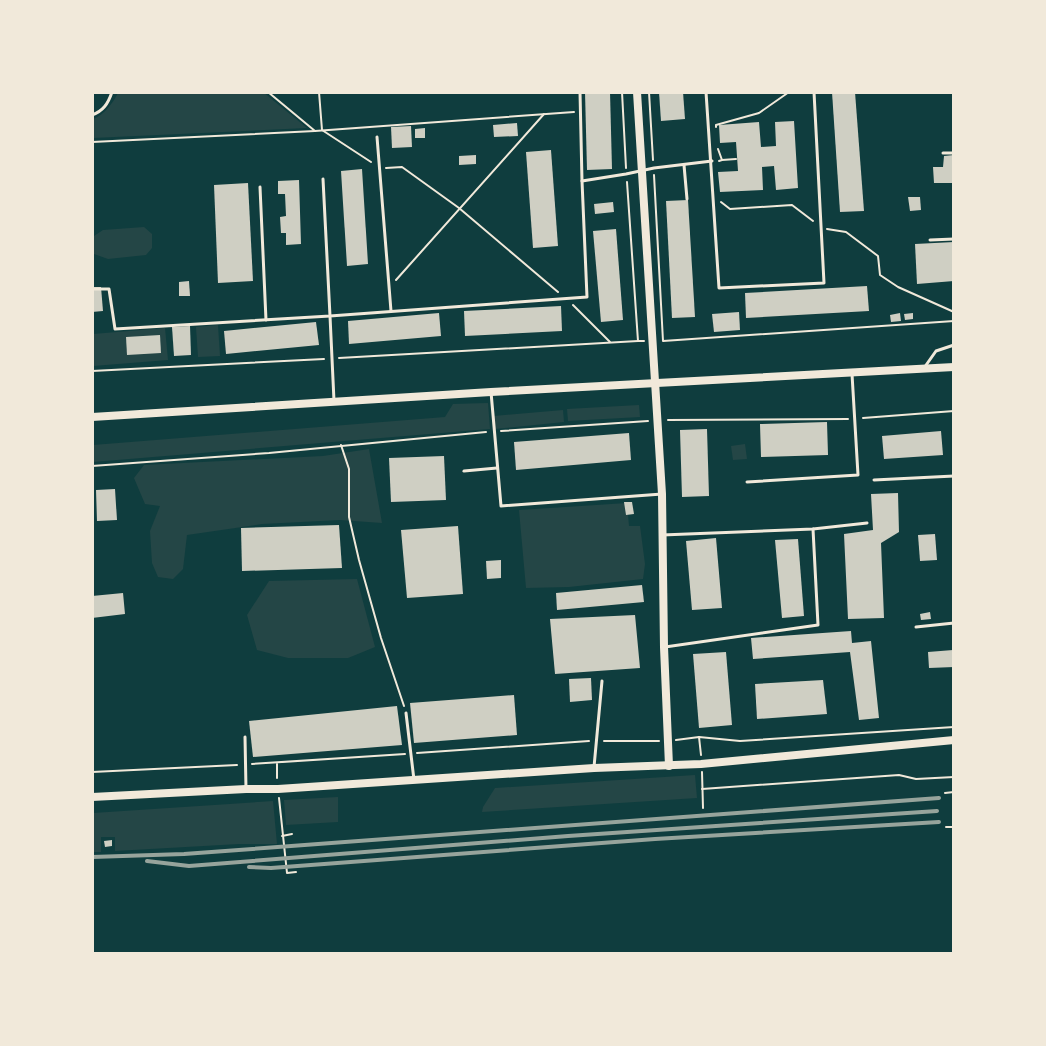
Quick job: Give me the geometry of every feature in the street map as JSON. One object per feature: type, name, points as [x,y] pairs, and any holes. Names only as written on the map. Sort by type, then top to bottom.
[{"type":"street","points":[[637,92],[662,494],[664,647],[669,766]]},
{"type":"street","points":[[92,416],[954,367]]},
{"type":"street","points":[[92,797],[278,789],[594,768],[669,766],[954,740]]},
{"type":"lane","points":[[92,115],[101,112],[112,92]]},
{"type":"lane","points":[[92,289],[110,289],[115,329],[330,316],[588,297],[580,92]]},
{"type":"lane","points":[[706,92],[719,288],[824,283],[814,92]]},
{"type":"lane","points":[[377,137],[391,311]]},
{"type":"lane","points":[[943,153],[954,153]]},
{"type":"lane","points":[[582,181],[654,168],[712,161]]},
{"type":"lane","points":[[684,165],[688,199]]},
{"type":"lane","points":[[323,179],[334,402]]},
{"type":"lane","points":[[260,187],[266,320]]},
{"type":"lane","points":[[930,240],[954,240]]},
{"type":"lane","points":[[922,369],[936,351],[954,345]]},
{"type":"lane","points":[[747,482],[858,475],[852,374]]},
{"type":"lane","points":[[491,392],[501,506],[662,494]]},
{"type":"lane","points":[[464,470],[497,468]]},
{"type":"lane","points":[[874,480],[954,476]]},
{"type":"lane","points":[[662,535],[814,529],[867,523]]},
{"type":"lane","points":[[664,647],[818,625],[814,529]]},
{"type":"lane","points":[[916,627],[954,623]]},
{"type":"lane","points":[[594,768],[602,681]]},
{"type":"lane","points":[[406,713],[414,781]]},
{"type":"lane","points":[[245,737],[246,789]]},
{"type":"path","points":[[268,92],[315,131]]},
{"type":"path","points":[[319,92],[322,130]]},
{"type":"path","points":[[622,92],[638,341]]},
{"type":"path","points":[[649,92],[663,341]]},
{"type":"path","points":[[717,132],[716,125],[759,113],[789,92]]},
{"type":"path","points":[[92,142],[315,131],[580,111]]},
{"type":"path","points":[[389,288],[544,114]]},
{"type":"path","points":[[322,130],[379,168],[402,167],[459,208],[566,298],[610,342]]},
{"type":"path","points":[[717,146],[722,160]]},
{"type":"path","points":[[712,161],[736,159]]},
{"type":"path","points":[[714,196],[730,209],[792,205],[822,229],[846,232],[878,256],[880,275],[898,287],[954,312]]},
{"type":"path","points":[[92,371],[610,342],[652,342],[954,321]]},
{"type":"path","points":[[92,466],[657,420],[855,418],[954,411]]},
{"type":"path","points":[[342,445],[349,469],[349,517],[359,560],[381,638],[406,713]]},
{"type":"path","points":[[740,741],[954,727]]},
{"type":"path","points":[[277,764],[286,873],[296,872]]},
{"type":"path","points":[[702,789],[899,775],[916,779],[954,777]]},
{"type":"path","points":[[945,793],[954,792]]},
{"type":"path","points":[[703,800],[704,808]]},
{"type":"path","points":[[946,827],[954,827]]},
{"type":"path","points":[[282,836],[292,834]]},
{"type":"shaded area","points":[[263,92],[307,128],[93,138],[93,119],[101,115],[108,108],[118,93]]},
{"type":"shaded area","points":[[144,227],[152,234],[152,248],[146,255],[108,259],[94,254],[92,241],[94,236],[103,230]]},
{"type":"shaded area","points":[[218,325],[220,356],[198,357],[196,327]]},
{"type":"shaded area","points":[[165,328],[168,360],[93,366],[93,334]]},
{"type":"shaded area","points":[[488,403],[490,429],[93,462],[93,445],[445,417],[453,404]]},
{"type":"shaded area","points":[[639,405],[640,417],[568,421],[567,409]]},
{"type":"shaded area","points":[[563,410],[564,422],[495,429],[494,416]]},
{"type":"shaded area","points":[[745,444],[747,459],[733,460],[731,446]]},
{"type":"shaded area","points":[[369,449],[382,523],[340,520],[262,524],[187,535],[183,569],[173,579],[158,577],[152,563],[150,531],[160,506],[145,504],[134,478],[144,465],[323,456]]},
{"type":"shaded area","points":[[627,503],[629,526],[640,526],[645,564],[643,579],[569,587],[526,588],[519,510]]},
{"type":"shaded area","points":[[357,579],[375,647],[348,658],[288,658],[257,650],[247,615],[269,581]]},
{"type":"shaded area","points":[[695,775],[697,798],[482,812],[483,807],[495,788]]},
{"type":"shaded area","points":[[338,797],[338,822],[286,825],[284,800]]},
{"type":"shaded area","points":[[273,801],[277,844],[239,844],[115,851],[115,837],[101,837],[101,852],[93,852],[93,813]]},
{"type":"building","points":[[585,92],[610,92],[612,169],[587,170]]},
{"type":"building","points":[[659,92],[683,92],[685,119],[661,121]]},
{"type":"building","points":[[832,92],[855,92],[864,211],[840,212]]},
{"type":"building","points":[[794,121],[798,188],[776,190],[774,166],[762,167],[763,190],[720,192],[718,172],[738,171],[736,142],[720,143],[719,125],[759,122],[761,147],[776,146],[775,122]]},
{"type":"building","points":[[517,123],[518,136],[494,137],[493,125]]},
{"type":"building","points":[[411,126],[412,147],[392,148],[391,127]]},
{"type":"building","points":[[425,128],[425,138],[415,138],[415,129]]},
{"type":"building","points":[[551,150],[558,246],[533,248],[526,152]]},
{"type":"building","points":[[476,155],[476,164],[459,165],[459,156]]},
{"type":"building","points":[[954,155],[954,183],[934,183],[933,167],[943,167],[944,156]]},
{"type":"building","points":[[362,169],[368,264],[347,266],[341,171]]},
{"type":"building","points":[[299,180],[301,244],[286,245],[286,233],[281,233],[280,217],[286,216],[285,194],[278,194],[278,181]]},
{"type":"building","points":[[248,183],[253,281],[218,283],[214,185]]},
{"type":"building","points":[[908,197],[920,197],[921,210],[910,211]]},
{"type":"building","points":[[688,200],[695,317],[672,318],[666,201]]},
{"type":"building","points":[[613,202],[614,212],[595,214],[594,204]]},
{"type":"building","points":[[616,229],[623,320],[601,322],[593,231]]},
{"type":"building","points":[[954,242],[954,281],[917,284],[915,244]]},
{"type":"building","points":[[189,281],[190,296],[179,296],[179,282]]},
{"type":"building","points":[[867,286],[869,311],[746,318],[745,293]]},
{"type":"building","points":[[92,287],[101,287],[103,311],[92,312]]},
{"type":"building","points":[[561,306],[562,331],[465,336],[464,311]]},
{"type":"building","points":[[739,312],[740,330],[714,332],[712,314]]},
{"type":"building","points":[[439,313],[441,336],[349,344],[348,321]]},
{"type":"building","points":[[900,313],[901,321],[891,322],[890,315]]},
{"type":"building","points":[[913,313],[913,319],[905,320],[904,314]]},
{"type":"building","points":[[316,322],[319,345],[226,354],[224,331]]},
{"type":"building","points":[[190,326],[191,355],[174,356],[172,327]]},
{"type":"building","points":[[160,335],[161,353],[127,355],[126,337]]},
{"type":"building","points":[[827,422],[828,455],[761,457],[760,424]]},
{"type":"building","points":[[707,429],[709,496],[682,497],[680,430]]},
{"type":"building","points":[[941,431],[943,455],[884,459],[882,436]]},
{"type":"building","points":[[629,433],[631,460],[516,470],[514,442]]},
{"type":"building","points":[[444,456],[446,500],[391,502],[389,458]]},
{"type":"building","points":[[115,489],[117,520],[97,521],[96,490]]},
{"type":"building","points":[[898,493],[899,532],[881,543],[884,618],[848,619],[844,534],[873,530],[871,494]]},
{"type":"building","points":[[624,502],[632,502],[634,514],[626,515]]},
{"type":"building","points":[[339,525],[342,568],[242,571],[241,528]]},
{"type":"building","points":[[458,526],[463,594],[407,598],[401,530]]},
{"type":"building","points":[[935,534],[937,560],[920,561],[918,535]]},
{"type":"building","points":[[716,538],[722,608],[692,610],[686,541]]},
{"type":"building","points":[[798,539],[804,616],[782,618],[775,540]]},
{"type":"building","points":[[501,560],[501,578],[487,579],[486,561]]},
{"type":"building","points":[[642,585],[644,602],[557,610],[556,593]]},
{"type":"building","points":[[123,593],[125,614],[92,618],[92,596]]},
{"type":"building","points":[[930,612],[931,619],[921,620],[920,614]]},
{"type":"building","points":[[635,615],[640,668],[555,674],[550,619]]},
{"type":"building","points":[[851,631],[852,643],[871,641],[879,718],[859,720],[850,652],[753,659],[751,638]]},
{"type":"building","points":[[953,650],[954,667],[929,668],[928,652]]},
{"type":"building","points":[[726,652],[732,725],[699,728],[693,654]]},
{"type":"building","points":[[591,678],[592,700],[570,702],[569,679]]},
{"type":"building","points":[[823,680],[827,714],[757,719],[755,684]]},
{"type":"building","points":[[514,695],[517,735],[414,743],[410,703]]},
{"type":"building","points":[[397,706],[402,745],[253,757],[249,721]]},
{"type":"building","points":[[112,840],[112,846],[105,847],[104,841]]},
{"type":"railway","points":[[92,857],[184,854],[939,798]]},
{"type":"railway","points":[[147,861],[189,866],[568,836],[937,811]]},
{"type":"railway","points":[[249,867],[271,868],[655,839],[939,822]]}]
